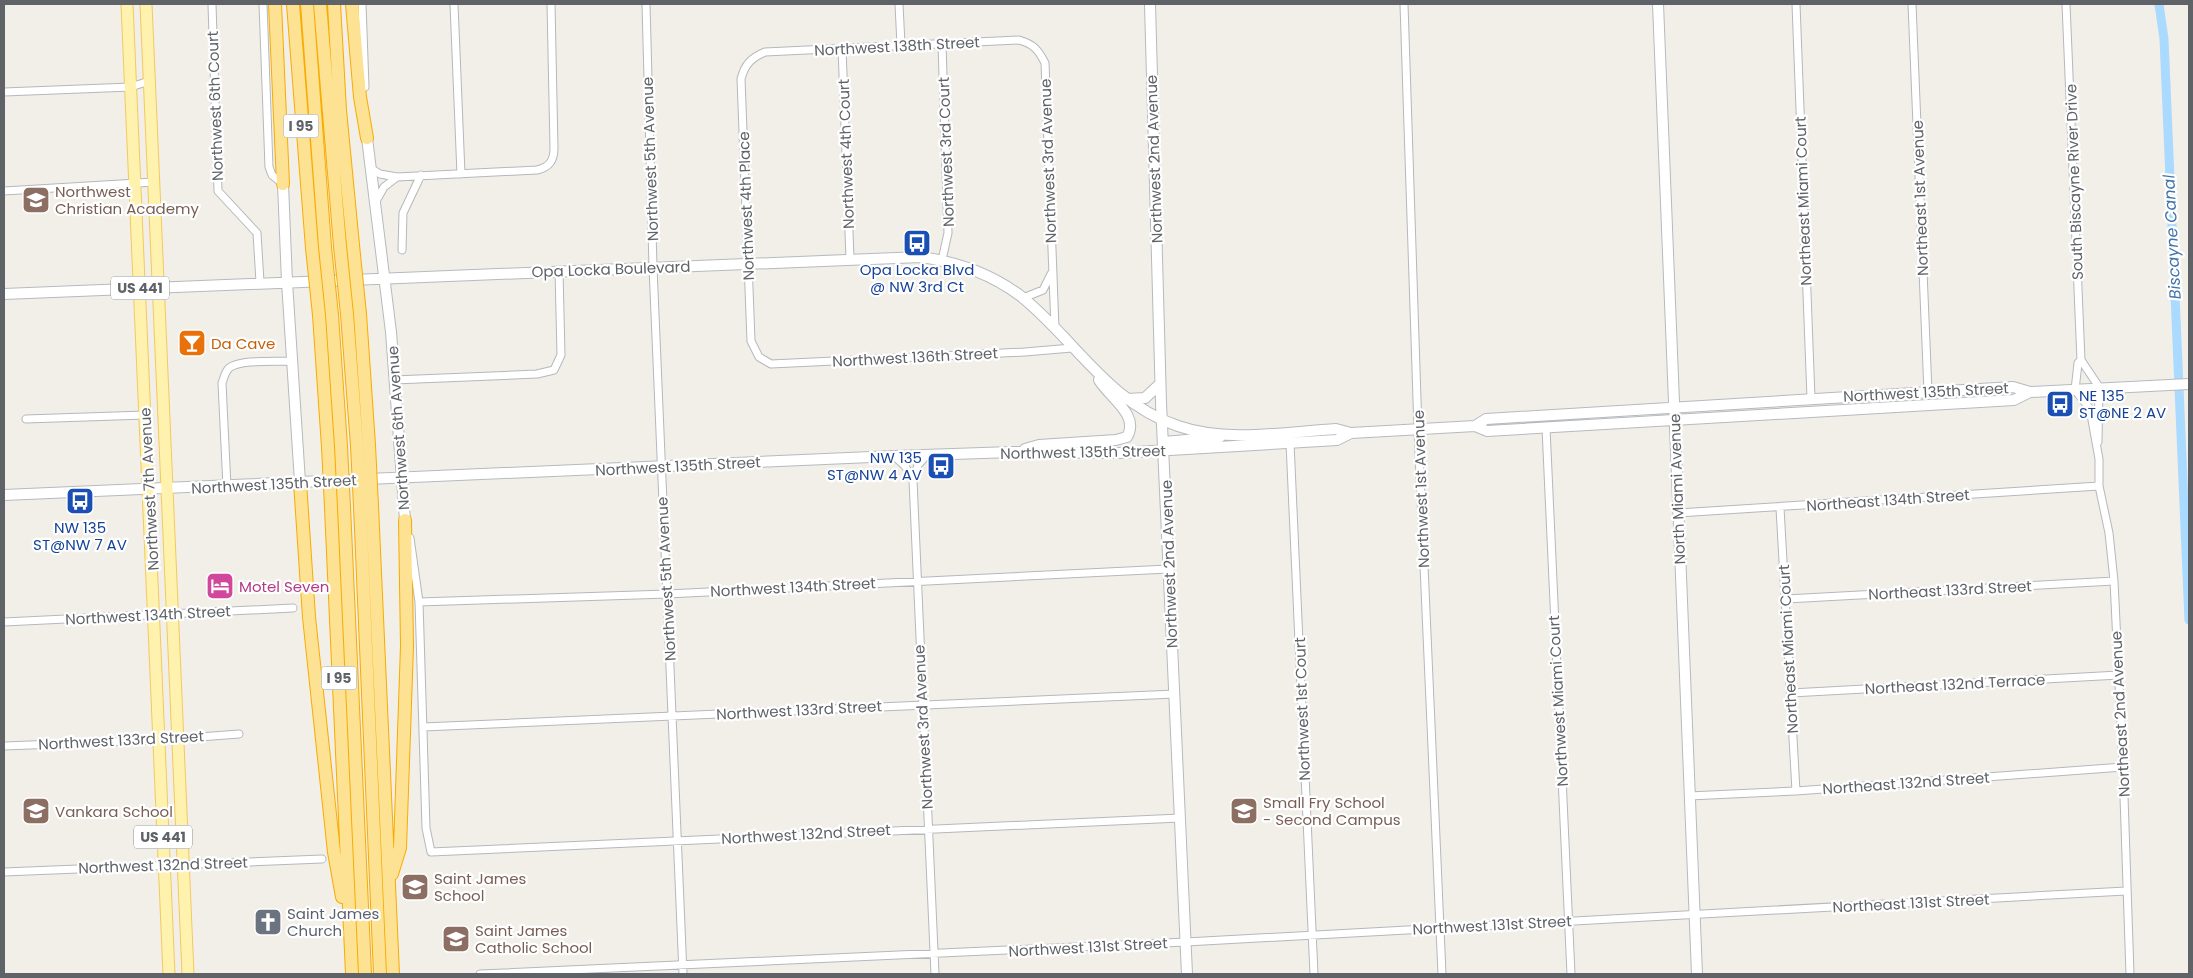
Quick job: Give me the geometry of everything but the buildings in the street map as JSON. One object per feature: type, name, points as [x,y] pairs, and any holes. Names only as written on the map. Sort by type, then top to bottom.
[{"type":"highway","points":[[275,4],[284,184]]},
{"type":"highway","name":"I 95","points":[[293,4],[312,248],[326,315],[335,446],[331,508],[353,848],[352,974]]},
{"type":"highway","points":[[306,4],[326,247],[326,315]]},
{"type":"highway","points":[[320,4],[340,246],[363,445]]},
{"type":"highway","name":"I 95","points":[[334,4],[340,110],[360,314],[366,506],[394,847]]},
{"type":"highway","points":[[352,4],[360,97],[367,138]]},
{"type":"highway","points":[[335,446],[344,507],[353,848],[365,974]]},
{"type":"highway","points":[[300,482],[304,561],[334,852],[351,940]]},
{"type":"highway","points":[[366,506],[380,974]]},
{"type":"highway","points":[[393,974],[389,881],[394,847],[408,646],[405,520]]},
{"type":"main road","name":"Northwest 7th Avenue","points":[[127,4],[169,974]]},
{"type":"main road","name":"Northwest 7th Avenue","points":[[146,4],[188,974]]},
{"type":"main road","name":"Northwest 2nd Avenue","points":[[1150,4],[1160,384],[1187,974]]},
{"type":"main road","name":"North Miami Avenue","points":[[1658,4],[1697,974]]},
{"type":"main road","name":"Northwest 6th Avenue","points":[[367,138],[384,278],[405,520]]},
{"type":"main road","points":[[284,184],[286,282],[300,482]]},
{"type":"main road","name":"Opa Locka Boulevard","points":[[4,294],[912,256],[942,260],[985,274],[1022,298],[1094,372],[1126,398],[1162,420]]},
{"type":"main road","points":[[1012,452],[1039,445],[1116,440],[1127,437],[1131,426],[1129,417],[1107,392],[1094,372]]},
{"type":"main road","points":[[1126,398],[1145,398],[1160,384]]},
{"type":"main road","points":[[2030,392],[2099,387],[2189,384]]},
{"type":"main road","name":"Northwest 135th Street","points":[[1475,426],[1486,419],[1811,398],[2014,387],[2030,392]]},
{"type":"main road","name":"Northwest 135th Street","points":[[1162,420],[1189,429],[1231,434],[1336,429],[1351,433],[1475,426],[1487,431],[2014,400],[2030,392]]},
{"type":"main road","points":[[1546,428],[1550,421],[1585,418],[1597,412]]},
{"type":"main road","name":"Northwest 135th Street","points":[[4,495],[227,487],[300,482],[894,456],[1290,443],[1337,440],[1351,433]]},
{"type":"main road","points":[[1164,446],[1213,439],[1231,434]]},
{"type":"street","name":"Northwest 6th Court","points":[[212,4],[218,191],[257,233],[260,282]]},
{"type":"street","points":[[263,4],[269,167],[272,175],[284,184]]},
{"type":"street","name":"Northwest 6th Avenue","points":[[362,4],[367,138]]},
{"type":"street","points":[[454,4],[461,174]]},
{"type":"street","points":[[370,168],[380,174],[397,177],[537,170],[545,168],[552,161],[554,148],[550,4]]},
{"type":"street","name":"Northwest 5th Avenue","points":[[646,4],[653,267],[683,974]]},
{"type":"street","points":[[899,4],[901,46]]},
{"type":"street","name":"Northwest 1st Avenue","points":[[1404,4],[1418,430],[1442,974]]},
{"type":"street","name":"Northeast Miami Court","points":[[1796,4],[1811,398]]},
{"type":"street","name":"Northeast 1st Avenue","points":[[1912,4],[1928,392]]},
{"type":"street","name":"South Biscayne River Drive","points":[[2066,4],[2082,360],[2099,387]]},
{"type":"street","name":"Northwest 138th Street","points":[[753,57],[765,52],[1018,40],[1031,44],[1039,50]]},
{"type":"street","name":"Northwest 3rd Court","points":[[942,44],[948,233],[942,260]]},
{"type":"street","name":"Northwest 4th Court","points":[[842,48],[850,259]]},
{"type":"street","name":"Northwest 3rd Avenue","points":[[1039,50],[1045,63],[1051,273],[1054,286],[1055,330]]},
{"type":"street","name":"Northwest 4th Place","points":[[753,57],[747,64],[741,79],[751,341],[759,357]]},
{"type":"street","points":[[4,92],[131,87],[149,81]]},
{"type":"street","points":[[402,250],[403,212],[421,175]]},
{"type":"street","points":[[375,204],[384,187],[397,177]]},
{"type":"street","points":[[4,191],[154,182]]},
{"type":"street","points":[[394,380],[545,374],[558,367],[562,351],[559,271]]},
{"type":"street","points":[[1022,298],[1043,290],[1051,273]]},
{"type":"street","name":"Northwest 136th Street","points":[[759,357],[771,364],[1072,348]]},
{"type":"street","name":"South Biscayne River Drive","points":[[2075,390],[2076,370],[2078,363],[2082,360]]},
{"type":"street","points":[[227,487],[222,383],[226,372],[229,368],[242,363],[292,361]]},
{"type":"street","name":"Northeast 2nd Avenue","points":[[2099,387],[2099,486],[2109,533],[2120,675],[2130,974]]},
{"type":"street","name":"Northeast 2nd Avenue","points":[[2075,390],[2090,409],[2098,454]]},
{"type":"street","points":[[26,419],[145,415]]},
{"type":"street","name":"Northwest Miami Court","points":[[1546,428],[1570,974]]},
{"type":"street","name":"Northwest 1st Court","points":[[1290,443],[1314,974]]},
{"type":"street","name":"Northwest 3rd Avenue","points":[[927,455],[918,465],[913,480],[921,704],[935,974]]},
{"type":"street","points":[[894,456],[905,466],[913,480]]},
{"type":"street","name":"Northeast 134th Street","points":[[1678,513],[1780,508],[2099,486]]},
{"type":"street","name":"Northeast Miami Court","points":[[1780,508],[1796,791]]},
{"type":"street","name":"Northwest 6th Avenue","points":[[405,520],[411,544],[419,602],[426,828],[431,852]]},
{"type":"street","name":"Northwest 134th Street","points":[[419,602],[668,594],[1168,569]]},
{"type":"street","name":"Northeast 133rd Street","points":[[1786,599],[2114,581]]},
{"type":"street","name":"Northwest 134th Street","points":[[4,622],[293,608]]},
{"type":"street","name":"Northeast 132nd Terrace","points":[[1791,693],[2120,675]]},
{"type":"street","name":"Northwest 133rd Street","points":[[423,727],[1175,694]]},
{"type":"street","name":"Northwest 133rd Street","points":[[4,746],[160,740],[239,734]]},
{"type":"street","name":"Northeast 132nd Street","points":[[1689,796],[1796,791],[2123,767]]},
{"type":"street","name":"Northwest 132nd Street","points":[[431,852],[1180,818]]},
{"type":"street","name":"Northwest 132nd Street","points":[[4,872],[184,863],[322,859]]},
{"type":"street","name":"Northeast 131st Street","points":[[1695,913],[1783,911],[2126,891]]},
{"type":"street","name":"Northwest 131st Street","points":[[480,974],[1186,942],[1695,913]]},
{"type":"waterway","name":"Biscayne Canal","points":[[2159,4],[2164,39],[2189,620]]},
{"type":"place","name":"Northwest Christian Academy","points":[[36,200]]},
{"type":"place","name":"Opa Locka Blvd @ NW 3rd Ct","points":[[917,243]]},
{"type":"place","name":"Da Cave","points":[[192,343]]},
{"type":"place","name":"NE 135 ST@NE 2 AV","points":[[2060,404]]},
{"type":"place","name":"NW 135 ST@NW 4 AV","points":[[941,466]]},
{"type":"place","name":"NW 135 ST@NW 7 AV","points":[[80,501]]},
{"type":"place","name":"Motel Seven","points":[[220,586]]},
{"type":"place","name":"Vankara School","points":[[36,811]]},
{"type":"place","name":"Small Fry School - Second Campus","points":[[1244,811]]},
{"type":"place","name":"Saint James School","points":[[415,887]]},
{"type":"place","name":"Saint James Church","points":[[268,922]]},
{"type":"place","name":"Saint James Catholic School","points":[[456,939]]}]
